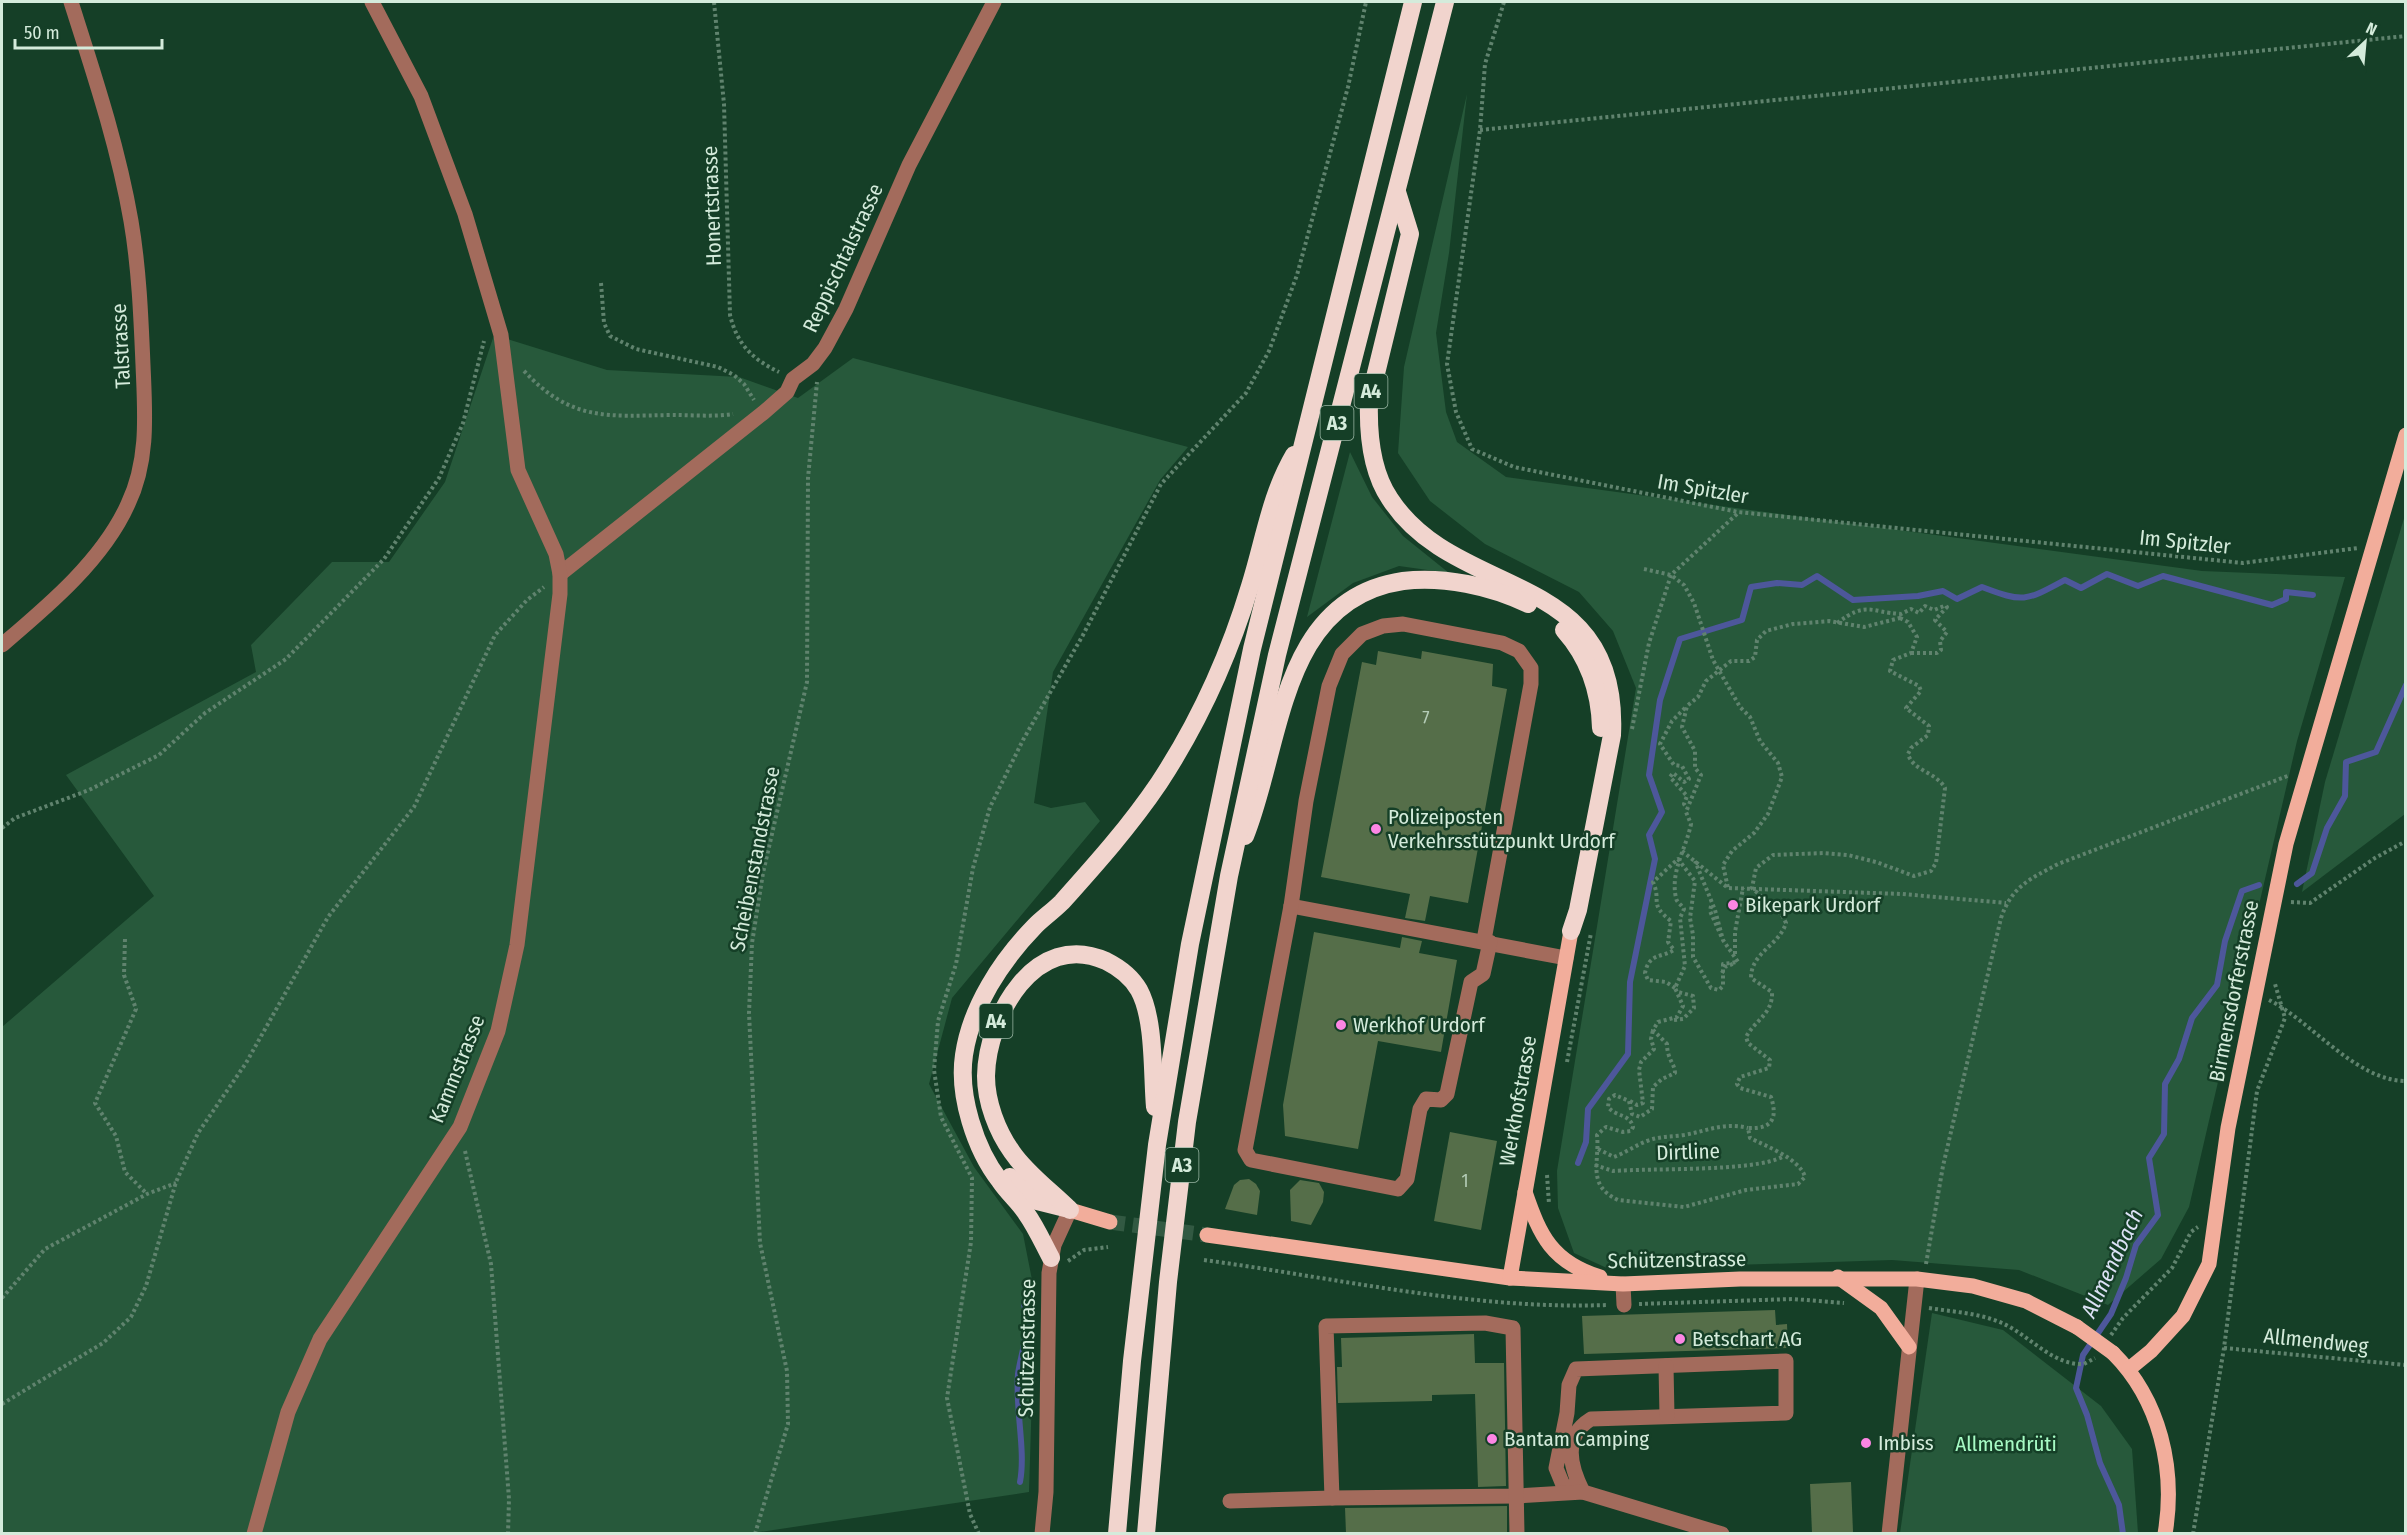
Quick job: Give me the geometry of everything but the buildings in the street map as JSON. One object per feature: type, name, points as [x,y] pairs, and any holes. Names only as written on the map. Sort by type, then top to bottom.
[{"type":"highway","name":"A3","points":[[1117,1533],[1132,1360],[1157,1145],[1177,1012],[1226,765],[1305,435],[1413,2]]},
{"type":"highway","name":"A3","points":[[1146,1533],[1168,1282],[1187,1122],[1229,876],[1277,655],[1444,2]]},
{"type":"highway","name":"A4","points":[[1396,192],[1410,234],[1373,379],[1368,426],[1378,474],[1389,498],[1403,516],[1432,542],[1461,559],[1542,597],[1564,615],[1585,635],[1599,657],[1610,685],[1613,709],[1612,735],[1578,909],[1571,931]]},
{"type":"highway","name":"A4","points":[[1051,1258],[1027,1215],[999,1180],[970,1123],[963,1080],[964,1056],[978,1007],[1006,960],[1120,836],[1185,742],[1230,647],[1250,587],[1278,482],[1305,435]]},
{"type":"highway","points":[[1229,876],[1258,805],[1286,698],[1312,637],[1336,611],[1368,591],[1418,579],[1455,583],[1512,596],[1536,607],[1559,624],[1576,643],[1596,687],[1601,709],[1601,737],[1569,908],[1571,931]]},
{"type":"highway","name":"A4","points":[[1070,1210],[1012,1153],[999,1130],[988,1096],[986,1077],[995,1024],[1020,981],[1038,967],[1057,958],[1079,955],[1098,958],[1118,967],[1131,978],[1140,992],[1148,1023],[1157,1145]]},
{"type":"highway","name":"A4","points":[[986,1156],[1037,1201],[1070,1210]]},
{"type":"main road","name":"Birmensdorferstrasse","points":[[2129,1369],[2151,1351],[2183,1316],[2209,1264],[2228,1128],[2272,902],[2304,776],[2406,435]]},
{"type":"main road","name":"Werkhofstrasse","points":[[1510,1278],[1571,931]]},
{"type":"main road","points":[[1524,1191],[1538,1230],[1562,1259],[1583,1272],[1623,1284]]},
{"type":"main road","points":[[1070,1210],[1110,1222]]},
{"type":"main road","name":"Schützenstrasse","points":[[1207,1235],[1510,1278],[1623,1284],[1838,1277],[1920,1279],[1973,1286],[2026,1301],[2077,1327],[2113,1353],[2129,1369]]},
{"type":"main road","points":[[1838,1277],[1881,1308],[1909,1347]]},
{"type":"main road","points":[[2129,1369],[2158,1427],[2164,1448],[2169,1493],[2165,1533]]},
{"type":"street","name":"Talstrasse","points":[[2,645],[62,589],[109,536],[134,492],[143,456],[142,349],[138,277],[131,220],[111,130],[71,2]]},
{"type":"street","points":[[372,2],[421,96],[465,214],[501,335],[518,470],[556,554],[560,574]]},
{"type":"street","name":"Reppischtalstrasse","points":[[560,574],[763,412],[787,392],[793,379],[813,364],[825,348],[846,309],[909,165],[994,2]]},
{"type":"street","name":"Kammstrasse","points":[[254,1533],[288,1412],[320,1340],[460,1126],[498,1031],[517,945],[560,574]]},
{"type":"street","points":[[1402,624],[1502,643],[1519,651],[1531,668],[1531,684],[1487,941],[1483,974],[1472,982],[1448,1094],[1441,1100],[1426,1099],[1420,1108],[1407,1179],[1398,1189],[1251,1160],[1245,1150],[1291,906],[1306,801],[1329,687],[1342,654],[1362,634],[1383,626],[1402,624]]},
{"type":"street","points":[[1291,906],[1487,941],[1566,958]]},
{"type":"street","name":"Schützenstrasse","points":[[1042,1533],[1046,1492],[1051,1258],[1070,1210]]},
{"type":"street","points":[[1889,1533],[1909,1347],[1920,1279]]},
{"type":"street","points":[[1623,1284],[1624,1305]]},
{"type":"street","points":[[1332,1498],[1326,1326],[1485,1323],[1513,1328],[1517,1533]]},
{"type":"street","points":[[1583,1492],[1571,1468],[1572,1444],[1580,1426],[1591,1419],[1786,1413],[1786,1361],[1576,1369],[1569,1385],[1567,1413],[1556,1468],[1563,1485],[1583,1492],[1722,1533]]},
{"type":"street","points":[[1666,1366],[1668,1416]]},
{"type":"street","points":[[1230,1501],[1516,1496],[1583,1492]]},
{"type":"path","name":"Honertstrasse","points":[[714,2],[724,104],[730,315],[734,333],[744,349],[760,363],[793,379]]},
{"type":"path","points":[[979,1533],[970,1514],[947,1398],[971,1242],[972,1178],[941,1117],[934,1070],[938,1021],[956,964],[973,868],[990,807],[1023,740],[1083,635],[1161,484],[1246,393],[1269,351],[1297,275],[1348,87],[1365,2]]},
{"type":"path","name":"Im Spitzler","points":[[1504,2],[1485,64],[1480,130],[1447,364],[1456,412],[1472,449],[1515,468],[1738,512],[2243,563],[2373,546]]},
{"type":"path","points":[[1480,130],[2406,36]]},
{"type":"path","points":[[601,282],[604,323],[610,336],[636,349],[718,368],[734,375],[744,384],[763,412]]},
{"type":"path","points":[[2,828],[15,818],[89,790],[159,755],[205,713],[286,659],[384,559],[439,478],[463,423],[485,340],[501,335]]},
{"type":"path","points":[[505,355],[541,390],[579,411],[609,416],[729,415],[748,411],[763,412]]},
{"type":"path","name":"Scheibenstandstrasse","points":[[755,1533],[788,1424],[787,1371],[760,1243],[749,1013],[752,943],[763,873],[807,682],[808,478],[818,386],[813,364]]},
{"type":"path","points":[[1630,736],[1648,643],[1671,575],[1738,512]]},
{"type":"path","points":[[1644,569],[1671,575],[1684,585],[1719,669],[1740,707],[1750,717],[1761,741],[1778,763],[1782,777],[1768,814],[1754,833],[1732,851],[1722,865],[1728,888]]},
{"type":"path","points":[[2,1404],[103,1342],[131,1317],[146,1286],[176,1182],[198,1133],[246,1063],[328,917],[414,807],[495,634],[527,600]]},
{"type":"path","points":[[1752,888],[1756,868],[1773,855],[1848,855],[1893,867],[1914,876],[1931,871],[1936,863],[1945,788],[1937,777],[1916,765],[1908,754],[1911,747],[1928,735],[1929,726],[1925,720],[1912,715],[1906,708],[1921,691],[1919,686],[1890,671],[1893,660],[1911,653],[1936,653],[1941,650],[1940,641],[1947,632],[1935,620],[1947,608],[1942,606],[1934,610],[1925,606],[1920,613],[1911,609],[1901,614],[1885,610],[1854,610],[1837,623]]},
{"type":"path","points":[[1688,808],[1684,804],[1687,796],[1670,777],[1673,773],[1684,782],[1689,779],[1682,765],[1674,765],[1660,744],[1672,721],[1698,697],[1702,686],[1719,669],[1731,661],[1749,661],[1755,657],[1757,640],[1766,631],[1792,624],[1829,621],[1864,627],[1900,618],[1908,622],[1917,637],[1911,653]]},
{"type":"path","points":[[1687,705],[1682,728],[1695,752],[1695,768],[1701,775],[1688,808],[1687,815],[1691,824],[1682,851],[1678,859],[1653,882],[1657,891],[1655,900],[1657,909],[1671,921],[1668,942],[1674,950],[1657,954],[1651,959],[1645,973],[1648,980],[1666,982],[1677,990],[1693,996],[1694,1008],[1683,1019],[1658,1022],[1653,1030],[1651,1039],[1654,1049],[1641,1062],[1638,1070],[1643,1103],[1637,1105],[1615,1095],[1609,1099],[1608,1107],[1611,1111],[1627,1117],[1633,1127],[1627,1132],[1606,1127],[1598,1131],[1598,1149],[1594,1170],[1602,1189],[1618,1200],[1684,1207],[1746,1190],[1798,1184],[1805,1177],[1803,1170],[1782,1156],[1778,1148],[1750,1138],[1748,1128]]},
{"type":"path","points":[[1920,1279],[1943,1166],[2006,903],[2011,894],[2028,881],[2058,864],[2288,774],[2304,776]]},
{"type":"path","points":[[2272,902],[2310,903],[2375,858],[2406,841]]},
{"type":"path","points":[[1682,851],[1728,888],[1812,893],[1902,894],[2006,903]]},
{"type":"path","points":[[1678,859],[1695,881],[1695,897],[1690,918],[1693,957],[1711,988],[1719,990],[1723,986],[1723,964],[1738,962],[1723,940],[1715,910],[1711,906],[1695,861]]},
{"type":"path","points":[[1671,1021],[1677,1017],[1683,1006],[1677,990],[1684,966],[1680,918],[1684,909],[1677,902],[1675,892],[1678,859]]},
{"type":"path","points":[[1735,955],[1735,932],[1743,888]]},
{"type":"path","points":[[1598,1149],[1614,1157],[1663,1136],[1734,1125],[1761,1129],[1773,1120],[1776,1111],[1771,1097],[1761,1092],[1748,1091],[1737,1084],[1740,1077],[1769,1068],[1770,1060],[1748,1043],[1746,1037],[1766,1014],[1772,1001],[1772,992],[1751,978],[1751,966],[1756,958],[1783,933],[1786,923],[1782,915],[1752,888]]},
{"type":"path","points":[[1566,1072],[1593,922]]},
{"type":"path","points":[[125,939],[124,975],[136,1009],[95,1103],[116,1136],[125,1172],[147,1194]]},
{"type":"path","name":"Birmensdorferstrasse","points":[[2193,1533],[2224,1347],[2257,1091],[2281,1032],[2284,1007],[2353,1060],[2397,1081],[2406,1082]]},
{"type":"path","points":[[1629,1101],[1635,1117],[1648,1113],[1652,1109],[1653,1087],[1662,1079],[1675,1073],[1675,1068],[1667,1057],[1667,1044],[1653,1030]]},
{"type":"path","points":[[460,1126],[491,1264],[509,1499],[507,1533]]},
{"type":"path","name":"Dirtline","points":[[1595,1165],[1613,1171],[1729,1166],[1774,1161],[1782,1156]]},
{"type":"path","points":[[1548,1173],[1550,1213]]},
{"type":"path","points":[[2,1298],[45,1249],[147,1194],[176,1182]]},
{"type":"path","points":[[2110,1337],[2123,1318],[2172,1268],[2191,1232],[2204,1226],[2214,1227]]},
{"type":"path","points":[[1051,1258],[1067,1262],[1084,1250],[1108,1247]]},
{"type":"path","points":[[1542,1296],[1542,1305]]},
{"type":"path","points":[[1935,1309],[1977,1315],[2001,1323],[2026,1335],[2056,1358],[2074,1365],[2089,1362],[2097,1356]]},
{"type":"path","name":"Allmendweg","points":[[2224,1347],[2406,1365]]},
{"type":"green space","points":[[1467,94],[1449,253],[1436,333],[1446,412],[1457,442],[1506,477],[2202,571],[2345,577],[2297,741],[2189,1207],[2161,1259],[2108,1305],[2019,1270],[1892,1260],[1609,1269],[1574,1253],[1558,1208],[1557,1171],[1636,688],[1613,631],[1579,592],[1485,544],[1430,501],[1398,453],[1404,367]]},
{"type":"green space","points":[[494,335],[607,370],[739,377],[798,398],[853,358],[1188,447],[1160,480],[1053,672],[1034,803],[1051,808],[1085,802],[1100,821],[952,998],[929,1084],[974,1167],[1023,1234],[1035,1295],[1029,1492],[746,1534],[2,1533],[2,1027],[154,896],[66,775],[256,672],[251,645],[332,562],[389,562],[445,482]]},
{"type":"green space","points":[[1350,452],[1372,497],[1403,536],[1449,573],[1399,566],[1353,583],[1307,617]]},
{"type":"green space","points":[[2405,515],[2405,814],[2302,892],[2325,782]]},
{"type":"green space","name":"Allmendrüti","points":[[1932,1313],[2003,1330],[2101,1406],[2132,1449],[2138,1533],[1900,1533]]},
{"type":"waterway","points":[[1578,1163],[1586,1142],[1588,1109],[1628,1054],[1630,982],[1655,859],[1649,835],[1662,812],[1649,775],[1660,700],[1680,639],[1742,620],[1751,587],[1777,583],[1802,585],[1817,576],[1853,600],[1918,596],[1943,591],[1957,599],[1982,587],[2007,596],[2025,597],[2033,596],[2065,580],[2081,588],[2107,574],[2138,586],[2163,576],[2272,605],[2286,599],[2286,592],[2313,595]]},
{"type":"waterway","name":"Allmendbach","points":[[2297,884],[2312,873],[2327,828],[2345,796],[2346,762],[2376,752],[2406,685]]},
{"type":"waterway","name":"Allmendbach","points":[[2123,1534],[2119,1505],[2100,1463],[2087,1415],[2076,1388],[2083,1355],[2111,1314],[2126,1278],[2136,1245],[2158,1215],[2149,1158],[2164,1134],[2165,1084],[2179,1059],[2192,1018],[2217,985],[2225,941],[2242,891],[2259,885]]},
{"type":"waterway","points":[[1020,1482],[1022,1457],[1017,1387],[1027,1322],[1024,1305]]},
{"type":"tunnel","points":[[1110,1222],[1207,1235]]},
{"type":"place","name":"Polizeiposten Verkehrsstützpunkt Urdorf","points":[[1376,829]]},
{"type":"place","name":"Bikepark Urdorf","points":[[1733,905]]},
{"type":"place","name":"Werkhof Urdorf","points":[[1341,1025]]},
{"type":"place","name":"Betschart AG","points":[[1680,1339]]},
{"type":"place","name":"Bantam Camping","points":[[1492,1439]]},
{"type":"place","name":"Imbiss","points":[[1866,1443]]}]
